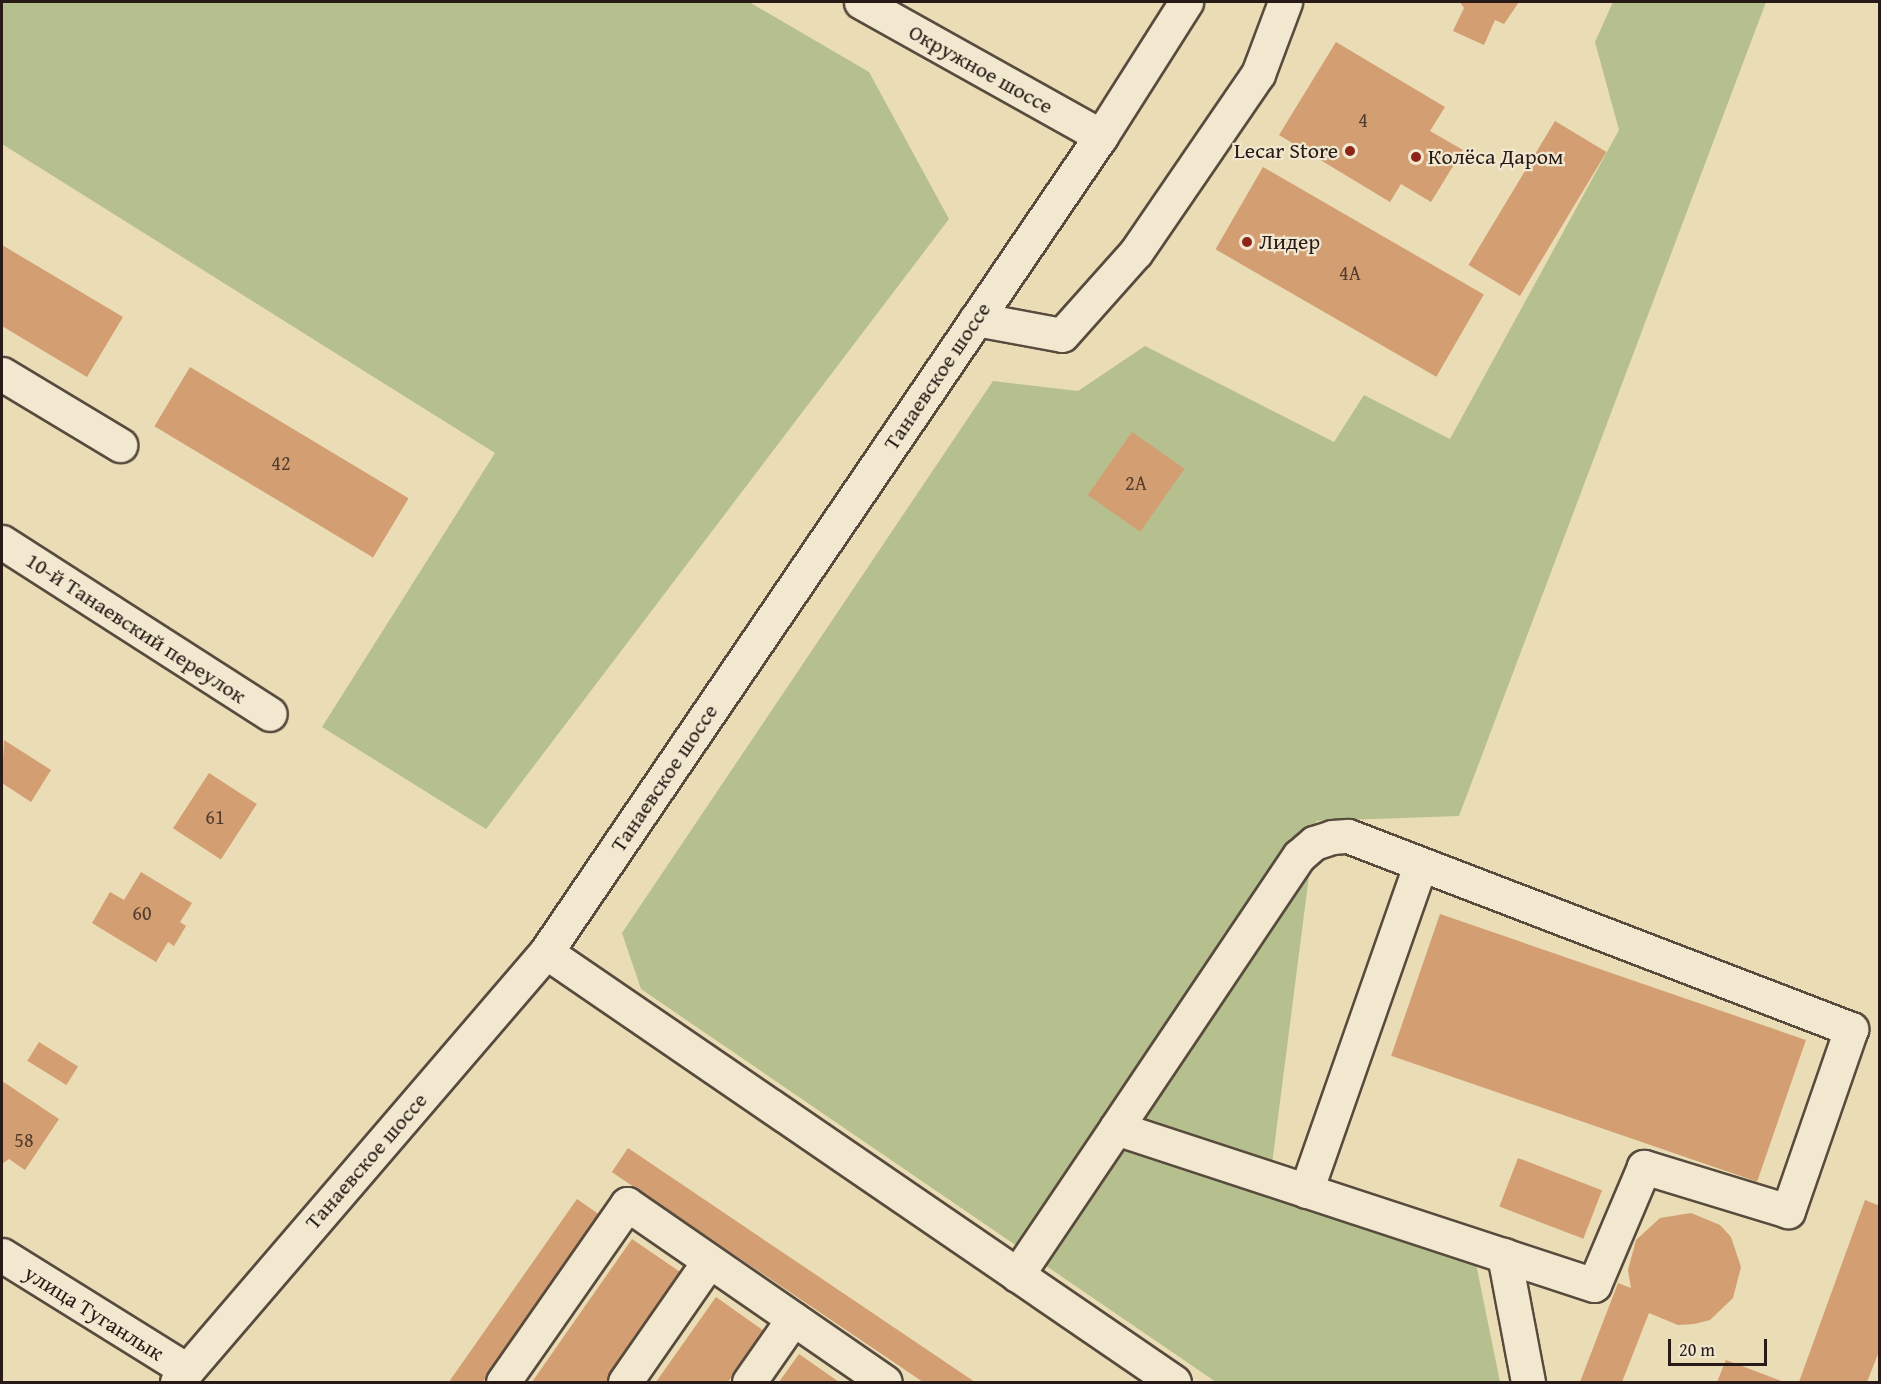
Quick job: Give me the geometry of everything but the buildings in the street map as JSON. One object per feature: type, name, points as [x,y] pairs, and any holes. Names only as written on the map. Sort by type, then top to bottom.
[{"type":"street","name":"Окружное шоссе","points":[[861,2],[1101,136]]},
{"type":"street","name":"Танаевское шоссе","points":[[182,1376],[546,952],[1101,136],[1186,2]]},
{"type":"street","points":[[976,319],[1062,335],[1136,252],[1258,74],[1285,2]]},
{"type":"street","points":[[2,374],[120,445]]},
{"type":"street","name":"10-й Танаевский переулок","points":[[2,542],[270,714]]},
{"type":"street","points":[[1017,1275],[1299,856],[1314,843],[1348,837],[1851,1029],[1788,1211],[1644,1167],[1594,1285],[1116,1128]]},
{"type":"street","points":[[1306,1191],[1420,866]]},
{"type":"street","points":[[546,952],[1174,1383]]},
{"type":"street","points":[[503,1383],[627,1204],[877,1380]]},
{"type":"street","name":"улица Туганлык","points":[[2,1255],[182,1376]]},
{"type":"street","points":[[1504,1255],[1528,1383]]},
{"type":"street","points":[[625,1383],[709,1261]]},
{"type":"street","points":[[749,1383],[793,1319]]},
{"type":"green space","points":[[2,2],[749,2],[869,72],[949,219],[486,829],[322,727],[495,453],[2,144]]},
{"type":"green space","points":[[1613,2],[1766,2],[1459,816],[1316,821],[1271,1172],[1471,1239],[1500,1382],[1216,1382],[641,989],[622,933],[993,381],[1078,391],[1145,346],[1334,442],[1364,395],[1450,439],[1619,130],[1595,42]]},
{"type":"place","name":"Lecar Store","points":[[1350,151]]},
{"type":"place","name":"Колёса Даром","points":[[1416,157]]},
{"type":"place","name":"Лидер","points":[[1247,242]]}]
